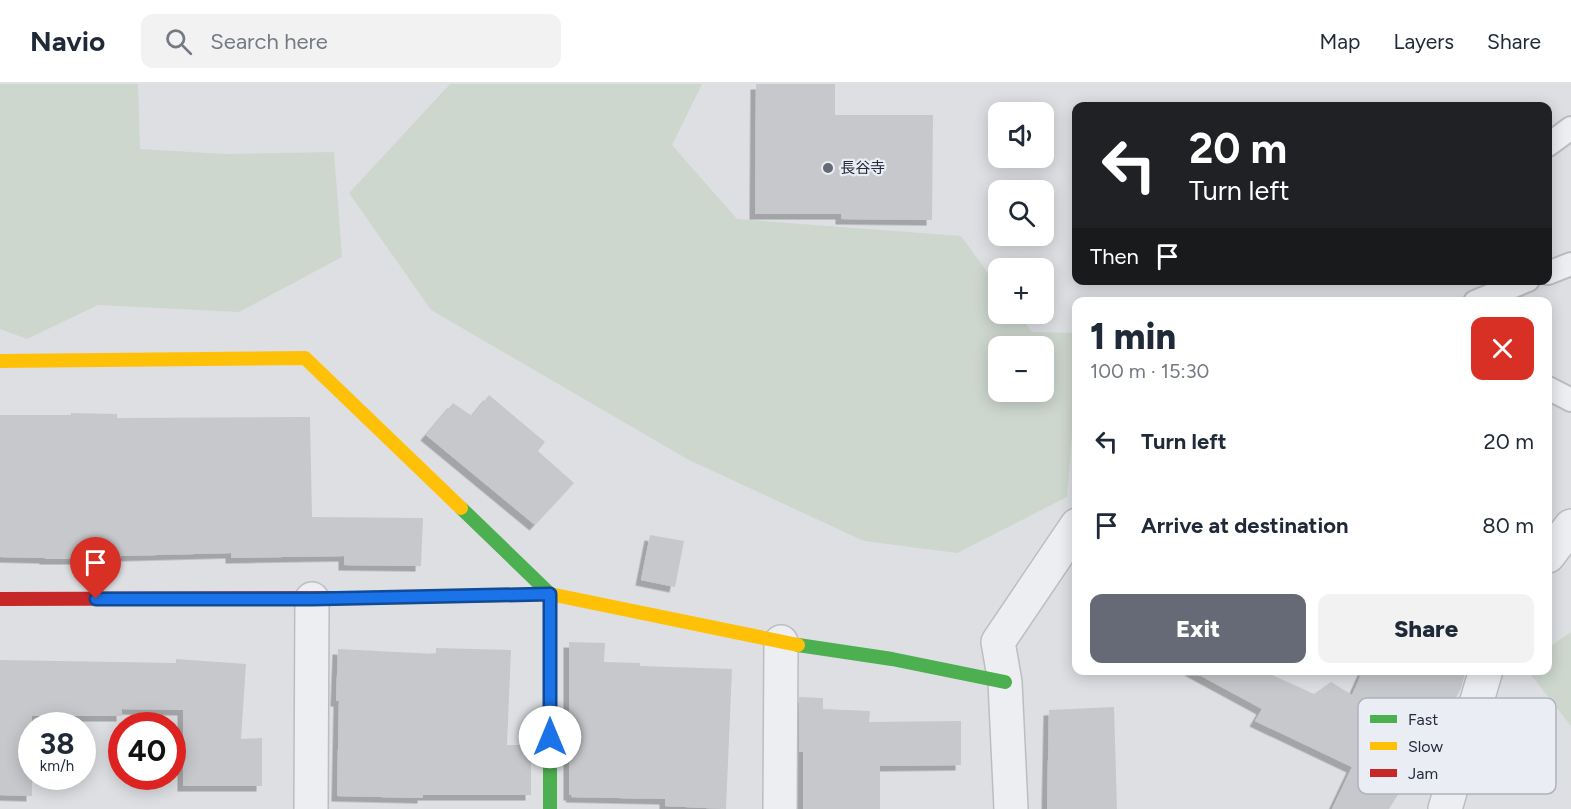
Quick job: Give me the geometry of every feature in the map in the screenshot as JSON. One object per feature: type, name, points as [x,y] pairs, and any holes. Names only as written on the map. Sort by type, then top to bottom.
[{"type":"street","points":[[0,361],[305,358],[550,594],[550,809]]},
{"type":"street","points":[[1011,809],[1005,682],[998,642],[1072,532]]},
{"type":"street","points":[[0,599],[312,599],[550,594],[781,642],[892,659],[1005,682]]},
{"type":"street","points":[[311,809],[312,599]]},
{"type":"street","points":[[780,809],[781,642]]},
{"type":"street","points":[[1478,698],[1485,675]]},
{"type":"street","points":[[1445,809],[1449,794]]},
{"type":"lane","points":[[1552,142],[1571,128]]},
{"type":"lane","points":[[1552,271],[1571,264]]},
{"type":"lane","points":[[1487,297],[1516,285]]},
{"type":"lane","points":[[1552,390],[1571,400]]},
{"type":"shaded area","points":[[0,84],[138,84],[140,149],[225,154],[334,152],[342,257],[239,312],[98,305],[27,339],[0,329]]},
{"type":"shaded area","points":[[450,84],[702,84],[672,145],[737,219],[961,236],[988,273],[988,324],[1026,324],[1032,332],[1072,333],[1072,434],[1067,497],[957,553],[864,541],[689,460],[431,310],[349,193]]},
{"type":"shaded area","points":[[1571,632],[1571,726],[1556,707],[1556,698],[1549,698],[1531,675],[1552,675],[1552,645]]},
{"type":"building","points":[[756,84],[835,84],[835,115],[933,115],[932,220],[841,219],[841,214],[755,214]]},
{"type":"building","points":[[489,395],[545,442],[538,451],[574,483],[535,525],[426,435],[453,403],[472,416]]},
{"type":"building","points":[[71,413],[117,414],[117,418],[310,417],[312,517],[423,518],[421,566],[344,565],[344,556],[231,558],[231,553],[121,556],[121,559],[0,557],[0,415],[71,415]]},
{"type":"building","points":[[650,535],[684,541],[675,587],[641,580]]},
{"type":"building","points":[[569,642],[605,643],[604,662],[640,663],[640,666],[732,669],[726,809],[665,806],[665,799],[571,797],[572,795],[569,795]]},
{"type":"building","points":[[436,648],[511,650],[507,745],[531,745],[531,795],[423,795],[423,798],[337,796],[338,649],[436,654]]},
{"type":"building","points":[[176,659],[246,664],[241,739],[262,738],[262,786],[186,786],[186,712],[183,710],[122,709],[122,712],[108,712],[108,716],[96,716],[96,712],[18,712],[18,790],[32,790],[32,796],[0,795],[0,660],[176,663]]},
{"type":"building","points":[[1199,675],[1272,675],[1314,694],[1331,682],[1352,695],[1361,675],[1465,675],[1456,698],[1358,698],[1358,794],[1398,794],[1389,809],[1332,809],[1352,767],[1255,721],[1262,709]]},
{"type":"building","points":[[799,697],[823,698],[823,709],[870,711],[869,722],[961,721],[961,765],[880,766],[880,809],[803,809],[803,752],[799,752]]},
{"type":"building","points":[[1114,707],[1117,809],[1047,809],[1049,710]]},
{"type":"traffic: fast","points":[[461,508],[550,594],[550,809]]},
{"type":"traffic: fast","points":[[798,645],[892,659],[1005,682]]},
{"type":"traffic: slow","points":[[0,361],[305,358],[461,508]]},
{"type":"traffic: slow","points":[[374,598],[550,594],[798,645]]},
{"type":"traffic: jam","points":[[0,599],[374,598]]},
{"type":"place","name":"長谷寺","points":[[828,168]]},
{"type":"route","points":[[96,599],[312,599],[550,594],[550,737]]}]
